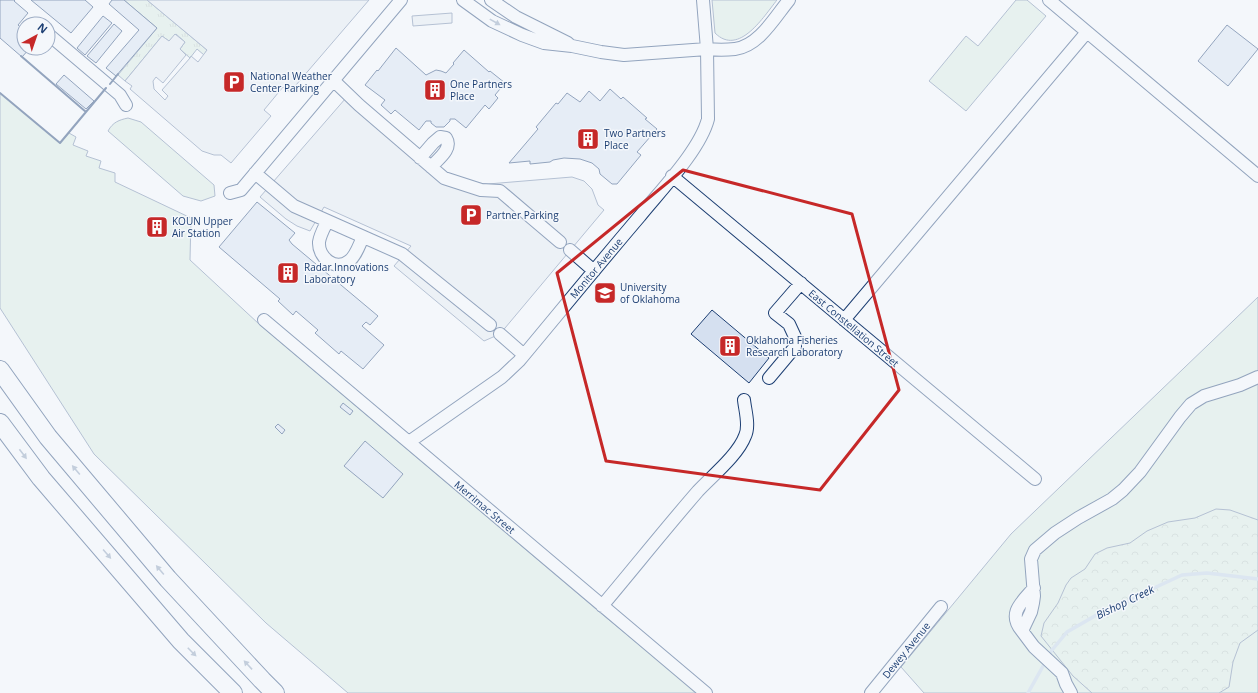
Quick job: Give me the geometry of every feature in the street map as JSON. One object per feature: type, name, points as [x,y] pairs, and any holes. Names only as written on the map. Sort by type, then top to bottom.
[{"type":"highway","points":[[0,370],[48,437],[168,579],[275,693]]},
{"type":"highway","points":[[0,423],[41,478],[181,641],[233,693]]},
{"type":"street","points":[[230,193],[241,190],[401,0]]},
{"type":"street","points":[[463,0],[492,21],[522,35],[544,43],[624,55],[707,49],[736,49],[751,44],[759,37],[789,0]]},
{"type":"street","points":[[476,10],[484,0]]},
{"type":"street","points":[[492,0],[516,17],[572,46]]},
{"type":"street","name":"Monitor Avenue","points":[[409,442],[502,377],[524,355],[690,154],[705,130],[708,119],[709,100],[707,49],[703,0]]},
{"type":"street","points":[[1050,0],[1258,176]]},
{"type":"street","points":[[844,320],[1087,32]]},
{"type":"street","points":[[56,41],[120,95],[126,106]]},
{"type":"street","points":[[333,80],[359,105],[444,178],[481,190],[500,191],[560,242]]},
{"type":"street","points":[[420,158],[440,137],[446,138],[449,142],[448,148],[431,168]]},
{"type":"street","points":[[255,173],[294,206],[327,222],[402,254],[490,325]]},
{"type":"street","name":"East Constellation Street","points":[[672,176],[1036,479]]},
{"type":"street","points":[[327,222],[320,241],[320,247],[321,254],[331,263],[336,265],[348,262],[355,254],[363,237]]},
{"type":"street","points":[[570,250],[594,271]]},
{"type":"street","points":[[769,378],[795,346],[795,337],[789,324],[775,313],[801,283]]},
{"type":"street","name":"Merrimac Street","points":[[264,320],[706,693]]},
{"type":"street","points":[[500,334],[524,355]]},
{"type":"street","points":[[1071,693],[1062,673],[1034,647],[1022,631],[1031,612],[1034,596],[1031,559],[1035,550],[1055,533],[1112,499],[1123,490],[1140,472],[1192,404],[1204,396],[1240,385],[1258,377]]},
{"type":"street","points":[[602,606],[746,436],[744,400]]},
{"type":"street","name":"Dewey Avenue","points":[[871,693],[941,607]]},
{"type":"highlighted area","points":[[683,170],[852,214],[899,390],[820,490],[606,461],[557,273]]},
{"type":"green space","points":[[124,0],[147,0],[207,50],[204,55],[197,49],[190,58],[180,49],[185,42],[176,34],[169,41],[162,36],[125,81],[118,75],[157,28]]},
{"type":"green space","points":[[712,0],[777,0],[750,32],[733,40],[724,39],[715,33]]},
{"type":"green space","points":[[1016,0],[1027,0],[1046,16],[966,111],[929,81],[966,36],[978,46]]},
{"type":"green space","points":[[0,93],[60,143],[69,133],[76,137],[73,145],[88,151],[86,156],[101,161],[99,168],[115,173],[115,182],[191,218],[190,260],[259,324],[603,615],[698,693],[348,693],[266,623],[94,454],[0,308]]},
{"type":"green space","points":[[128,118],[141,122],[214,185],[215,196],[201,201],[183,196],[108,131],[116,122]]},
{"type":"green space","points":[[1258,297],[1258,693],[924,693],[901,667],[1011,534]]},
{"type":"green space","points":[[1216,509],[1230,510],[1258,520],[1258,630],[1240,643],[1233,662],[1229,687],[1219,693],[1092,693],[1073,676],[1041,636],[1044,623],[1058,603],[1066,585],[1071,578],[1085,569],[1095,554],[1107,548],[1130,543],[1147,531],[1168,522],[1195,518]]},
{"type":"shaded area","name":"National Weather Center Parking","points":[[147,0],[369,0],[290,92],[283,87],[264,110],[271,116],[231,163],[221,155],[214,155],[202,151],[130,89],[132,86],[125,81],[162,36],[169,41],[175,34],[185,42],[180,49],[186,55],[163,83],[156,77],[153,81],[154,89],[165,100],[168,96],[162,90],[191,56],[198,62],[207,50]]},
{"type":"shaded area","points":[[452,13],[452,23],[413,26],[412,16]]},
{"type":"shaded area","name":"Partner Parking","points":[[352,91],[446,173],[477,183],[488,184],[572,177],[584,181],[592,189],[598,205],[604,210],[500,334],[484,341],[394,266],[411,246],[324,207],[310,231],[297,226],[286,219],[260,197]]},
{"type":"building","points":[[0,0],[15,0],[14,1],[28,13],[26,16],[16,16],[16,52],[0,38]]},
{"type":"building","points":[[31,0],[85,0],[93,7],[71,33],[56,21],[56,16],[50,16]]},
{"type":"building","points":[[112,0],[124,0],[157,28],[116,76],[106,68],[139,30],[109,4]]},
{"type":"building","points":[[103,16],[112,23],[85,55],[77,48]]},
{"type":"building","points":[[114,24],[122,31],[96,63],[87,56]]},
{"type":"building","points":[[1227,25],[1258,49],[1228,86],[1198,61]]},
{"type":"building","name":"One Partners Place","points":[[396,48],[426,75],[436,70],[446,73],[464,50],[489,72],[490,71],[505,83],[495,95],[498,98],[489,109],[485,105],[466,128],[455,119],[450,119],[444,127],[436,127],[431,123],[431,121],[426,121],[419,130],[395,110],[391,114],[381,105],[385,100],[365,85]]},
{"type":"building","points":[[64,75],[94,101],[86,109],[56,84]]},
{"type":"building","name":"Two Partners Place","points":[[610,89],[621,99],[623,97],[657,129],[637,152],[641,155],[617,184],[612,184],[600,174],[599,169],[592,163],[580,159],[564,158],[550,162],[530,164],[530,161],[509,163],[538,129],[536,127],[556,103],[558,104],[567,93],[580,102],[589,91],[600,101]]},
{"type":"building","name":"Radar Innovations Laboratory","points":[[257,202],[295,233],[289,240],[292,244],[378,316],[370,325],[366,322],[362,326],[384,345],[363,369],[341,351],[339,354],[315,333],[318,330],[296,311],[293,315],[278,301],[280,299],[219,247]]},
{"type":"building","name":"KOUN Upper Air Station","points":[[153,218],[167,229],[161,236],[147,225]]},
{"type":"building","name":"Oklahoma Fisheries Research Laboratory","points":[[712,310],[769,358],[749,383],[691,334]]},
{"type":"building","points":[[343,403],[353,411],[350,415],[340,407]]},
{"type":"building","points":[[278,424],[285,430],[282,434],[275,427]]},
{"type":"building","points":[[365,441],[403,474],[383,498],[344,466]]},
{"type":"waterway","name":"Bishop Creek","points":[[1028,693],[1052,650],[1067,632],[1107,609],[1129,601],[1182,575],[1207,573],[1258,579]]},
{"type":"wall","points":[[21,56],[86,112]]},
{"type":"wall","points":[[110,84],[118,74]]},
{"type":"wall","points":[[0,93],[60,143],[106,88]]},
{"type":"place","name":"National Weather Center Parking","points":[[234,82]]},
{"type":"place","name":"One Partners Place","points":[[435,90]]},
{"type":"place","name":"Two Partners Place","points":[[588,139]]},
{"type":"place","name":"Partner Parking","points":[[471,215]]},
{"type":"place","name":"KOUN Upper Air Station","points":[[157,227]]},
{"type":"place","name":"Radar Innovations Laboratory","points":[[288,273]]},
{"type":"place","name":"University of Oklahoma","points":[[605,293]]},
{"type":"place","name":"Oklahoma Fisheries Research Laboratory","points":[[730,346]]}]
